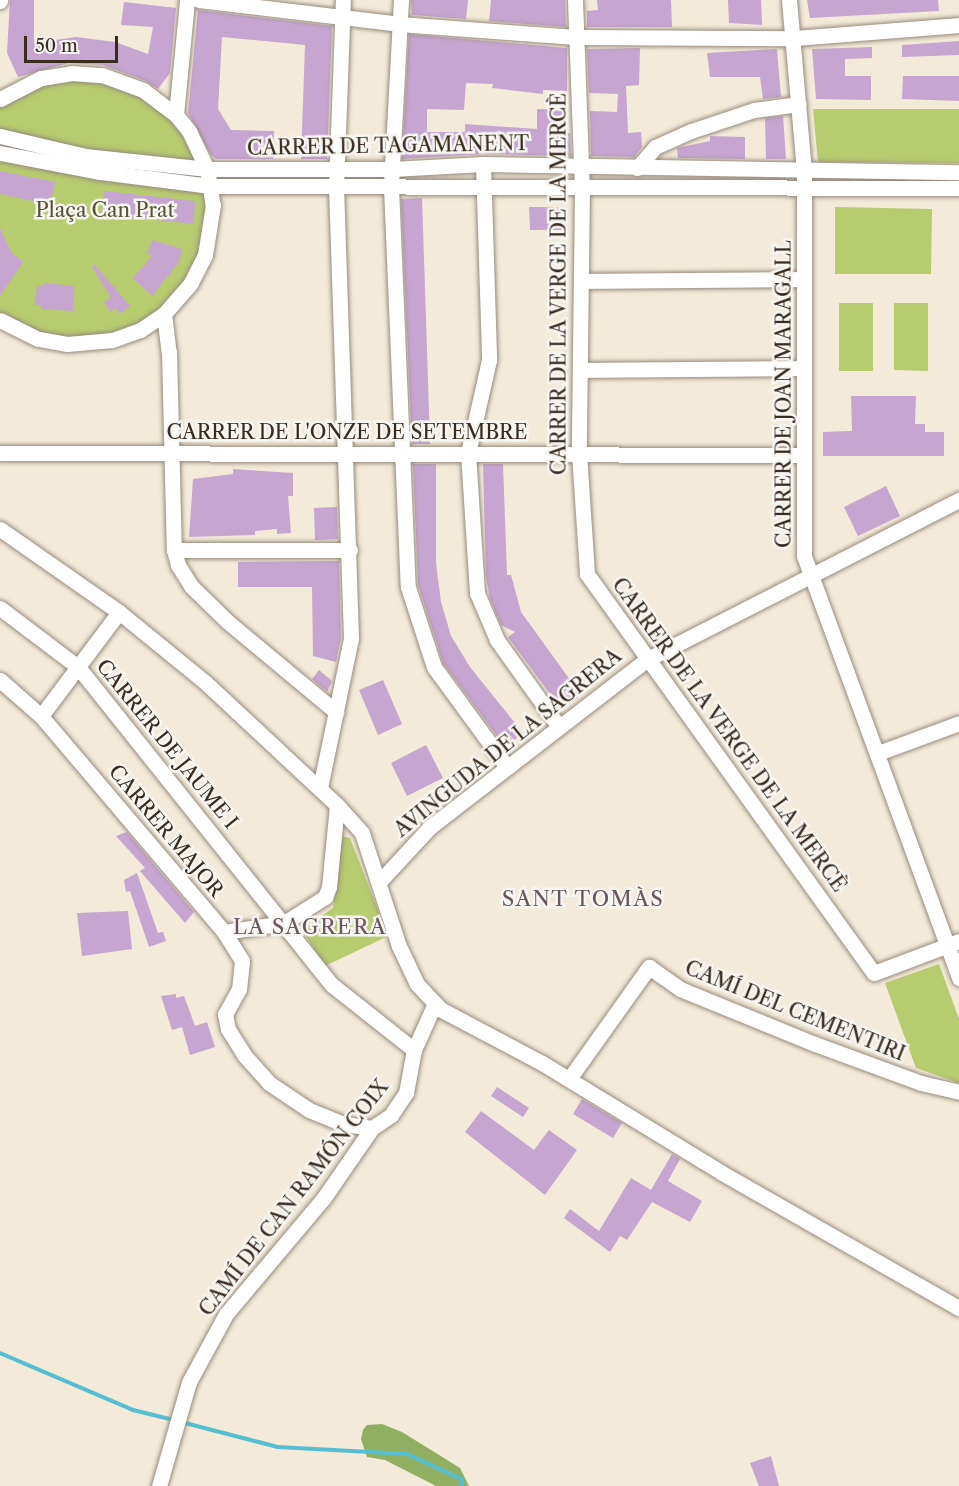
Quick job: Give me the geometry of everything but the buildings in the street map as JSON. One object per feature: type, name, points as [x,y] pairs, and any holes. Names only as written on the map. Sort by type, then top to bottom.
[{"type":"street","points":[[176,115],[187,0]]},
{"type":"street","points":[[199,0],[399,24],[576,37],[795,38],[959,24]]},
{"type":"street","points":[[320,788],[351,638],[348,453],[336,188],[343,0]]},
{"type":"street","points":[[401,0],[391,187],[408,587],[423,644],[434,668],[507,767]]},
{"type":"street","name":"CARRER DE LA VERGE DE LA MERCÈ","points":[[574,0],[582,189],[579,453],[587,574],[646,660],[873,973],[953,943]]},
{"type":"street","name":"CARRER DE JOAN MARAGALL","points":[[789,0],[795,38],[804,171],[802,455],[804,556],[953,943],[959,978]]},
{"type":"street","points":[[0,99],[41,78],[71,74],[102,75],[143,90],[176,115],[200,149],[211,186],[212,224],[205,255],[192,283],[164,314],[140,330],[112,340],[67,344],[38,339],[0,320]]},
{"type":"street","points":[[637,168],[655,147],[702,127],[754,110],[799,104]]},
{"type":"street","name":"CARRER DE TAGAMANENT","points":[[0,136],[85,156],[207,169],[392,169],[483,165],[959,172]]},
{"type":"street","name":"CARRER DE TAGAMANENT","points":[[0,153],[100,172],[211,186],[483,189],[959,188]]},
{"type":"street","points":[[483,165],[489,360],[468,453],[480,602],[497,640],[559,726]]},
{"type":"street","points":[[581,281],[804,279]]},
{"type":"street","points":[[164,314],[172,452],[174,550],[190,586],[271,660],[336,712]]},
{"type":"street","points":[[580,370],[803,368]]},
{"type":"street","name":"CARRER DE L'ONZE DE SETEMBRE","points":[[0,453],[802,455]]},
{"type":"street","name":"AVINGUDA DE LA SAGRERA","points":[[380,881],[430,827],[646,660],[810,574],[959,500]]},
{"type":"street","points":[[0,529],[119,612],[206,683],[337,805],[362,833],[380,881],[399,946],[417,984],[435,1003],[569,1079],[722,1173],[959,1308]]},
{"type":"street","points":[[174,550],[350,550]]},
{"type":"street","name":"CARRER DE JAUME I","points":[[0,608],[78,666],[332,985],[414,1050]]},
{"type":"street","points":[[41,716],[119,612]]},
{"type":"street","name":"CARRER MAJOR","points":[[0,680],[41,716],[224,932],[242,961],[238,988],[225,1014],[228,1029],[244,1055],[269,1083],[309,1110],[344,1124],[372,1128]]},
{"type":"street","points":[[878,753],[959,723]]},
{"type":"street","points":[[224,932],[284,923],[325,897],[329,887],[337,805]]},
{"type":"street","name":"CAMÍ DEL CEMENTIRI","points":[[569,1079],[649,967],[680,989],[815,1044],[921,1083],[959,1092]]},
{"type":"street","name":"CAMÍ DE CAN RAMÓN COIX","points":[[159,1486],[189,1382],[226,1314],[323,1200],[372,1128],[391,1115],[406,1093],[414,1050],[435,1003]]},
{"type":"green space","name":"Plaça Can Prat","points":[[102,75],[176,115],[211,186],[212,223],[191,283],[140,330],[67,344],[0,319],[0,99],[13,90]]},
{"type":"green space","points":[[813,109],[959,109],[959,163],[818,162]]},
{"type":"green space","points":[[835,207],[932,209],[931,274],[835,274]]},
{"type":"green space","points":[[839,303],[873,303],[873,371],[839,371]]},
{"type":"green space","points":[[894,303],[928,303],[928,371],[894,370]]},
{"type":"green space","points":[[342,836],[350,838],[388,936],[325,966],[302,930],[333,908]]},
{"type":"green space","points":[[939,964],[959,1019],[959,1083],[916,1068],[885,983]]},
{"type":"green space","points":[[382,1424],[402,1432],[460,1468],[469,1486],[436,1486],[385,1460],[367,1457],[361,1439],[363,1430],[367,1425]]},
{"type":"waterway","points":[[0,1353],[133,1410],[174,1420]]},
{"type":"waterway","points":[[181,1422],[278,1447],[407,1454],[461,1479],[462,1486]]},
{"type":"district","name":"SANT TOMÀS","points":[[583,899]]},
{"type":"district","name":"LA SAGRERA","points":[[310,927]]}]
